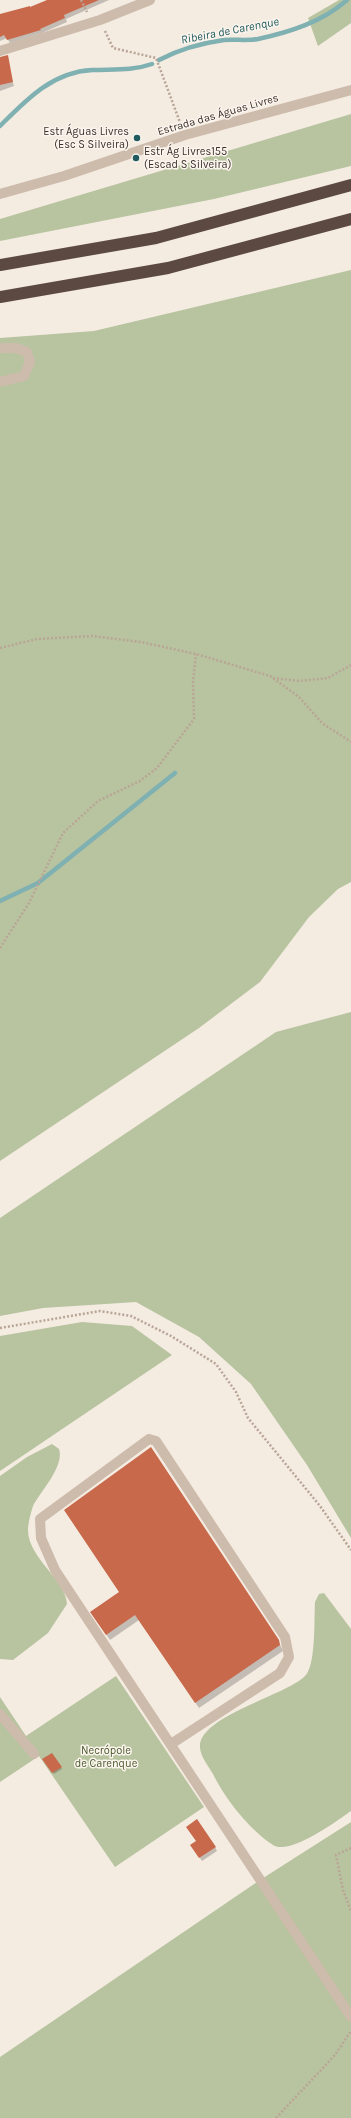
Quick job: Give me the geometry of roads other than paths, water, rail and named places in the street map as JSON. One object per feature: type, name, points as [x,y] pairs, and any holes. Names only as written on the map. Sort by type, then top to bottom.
[{"type":"highway","points":[[0,265],[156,238],[351,185]]},
{"type":"highway","points":[[0,297],[168,268],[351,219]]},
{"type":"street","points":[[0,51],[100,20],[150,0]]},
{"type":"street","name":"Estrada das Águas Livres","points":[[0,194],[64,176],[185,135],[351,90]]},
{"type":"street","points":[[0,348],[16,348],[27,352],[30,362],[24,376],[0,382]]},
{"type":"street","points":[[171,1744],[280,1673],[289,1657],[285,1637],[156,1441],[149,1439],[40,1519],[41,1538],[55,1570],[351,2016]]},
{"type":"street","points":[[0,1714],[34,1754]]},
{"type":"waterway","name":"Ribeira de Carenque","points":[[159,60],[190,47],[207,43],[224,40],[258,39],[282,33],[316,20],[337,8],[347,0]]},
{"type":"waterway","name":"Ribeira de Carenque","points":[[0,126],[30,97],[52,82],[64,76],[92,70],[130,69],[152,64]]},
{"type":"waterway","points":[[0,901],[38,883],[175,773]]},
{"type":"place","name":"Estr Águas Livres (Esc S Silveira)","points":[[137,138]]},
{"type":"place","name":"Estr Ág Livres155 (Escad S Silveira)","points":[[136,158]]},
{"type":"park label","name":"Necrópole de Carenque","points":[[106,1757]]}]
